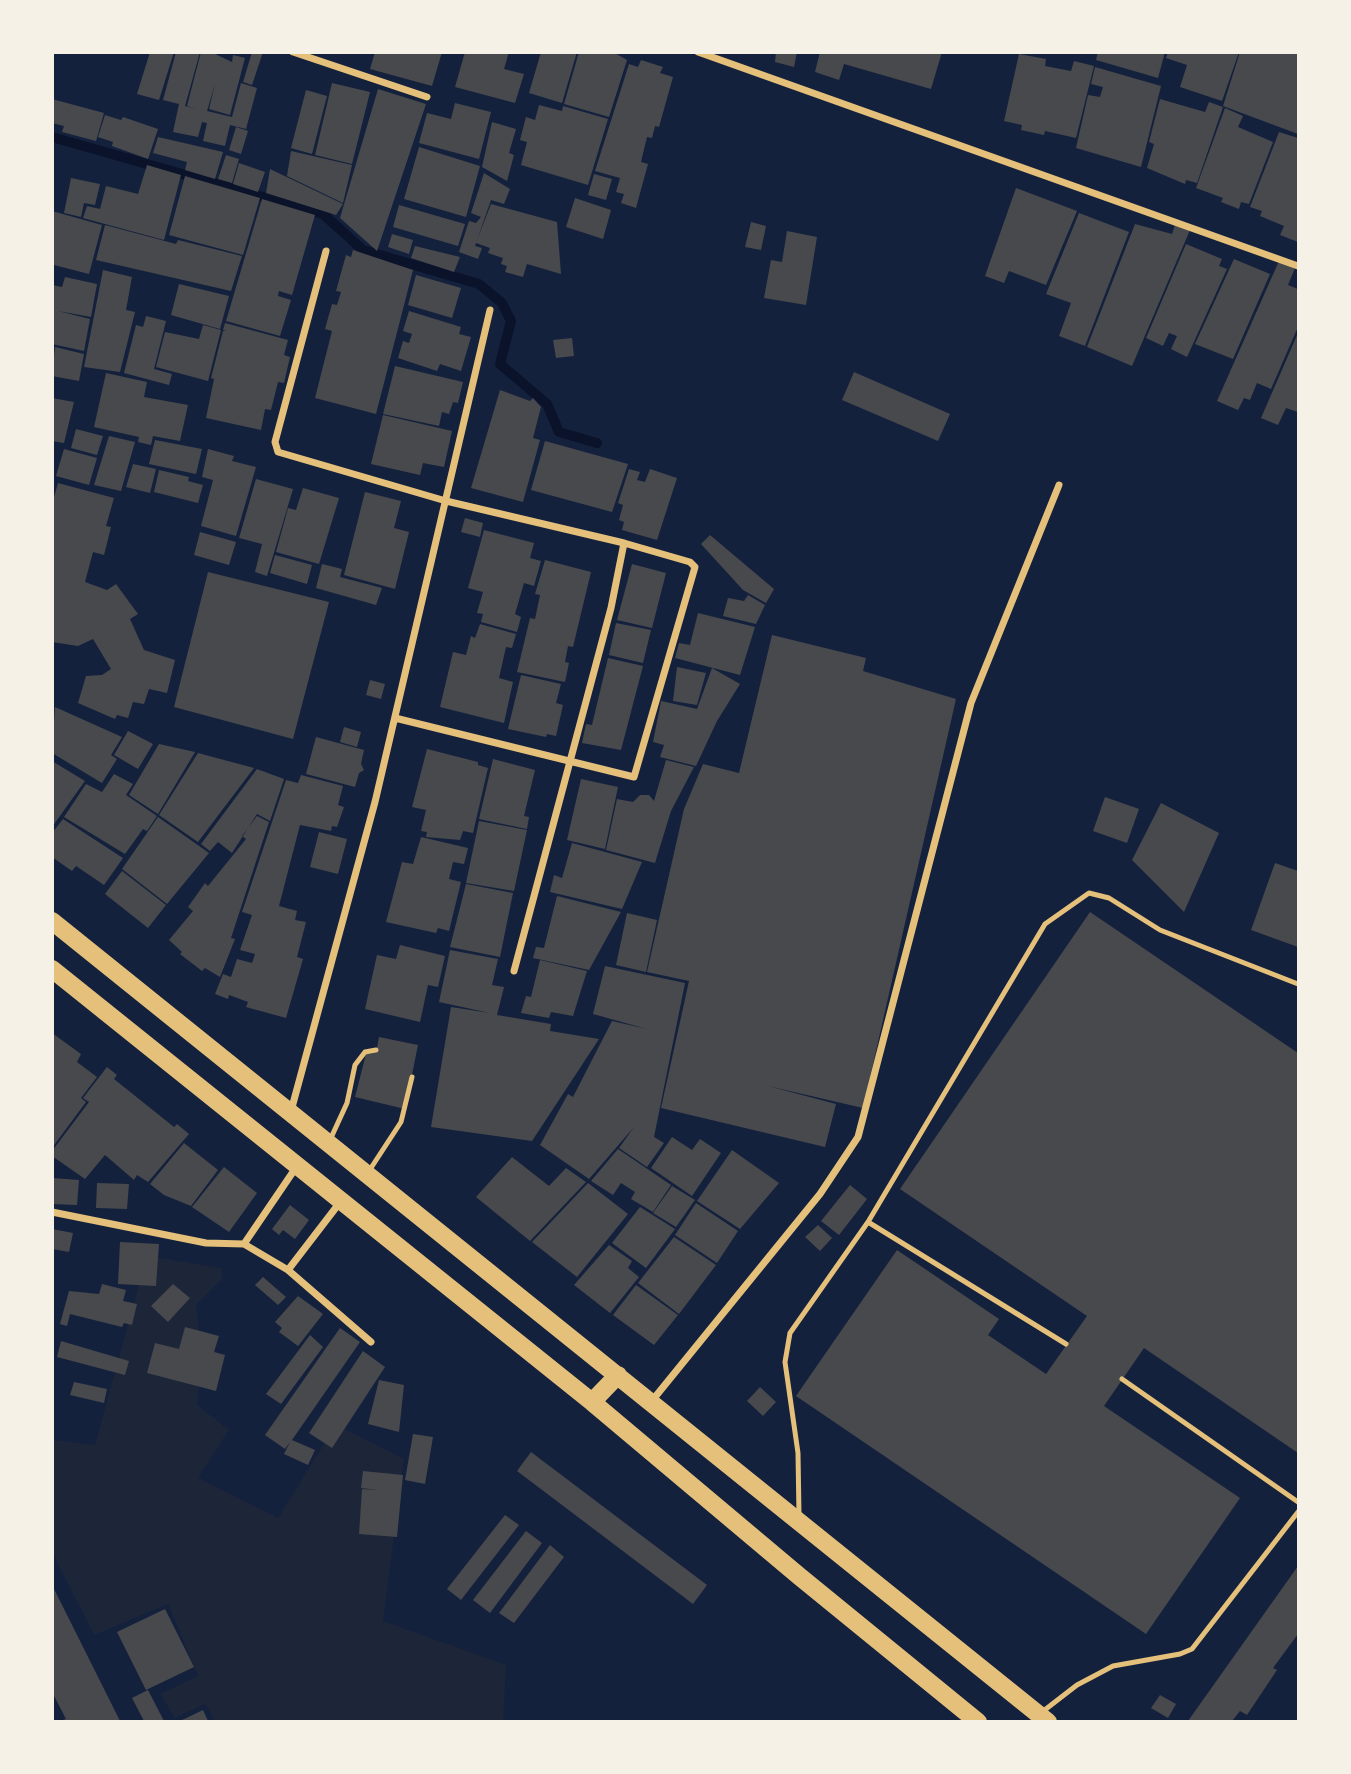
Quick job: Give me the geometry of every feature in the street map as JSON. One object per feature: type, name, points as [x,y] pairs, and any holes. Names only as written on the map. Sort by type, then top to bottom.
[{"type":"main road","points":[[52,921],[1044,1718]]},
{"type":"main road","points":[[52,969],[592,1402],[799,1576],[978,1721]]},
{"type":"main road","points":[[592,1402],[618,1375]]},
{"type":"street","points":[[293,52],[426,97]]},
{"type":"street","points":[[698,52],[1298,266]]},
{"type":"street","points":[[326,251],[275,442],[278,452],[446,501],[624,542],[690,562],[695,575],[634,777],[395,718]]},
{"type":"street","points":[[291,1112],[309,1054],[395,718],[490,310]]},
{"type":"street","points":[[651,1402],[820,1194],[858,1137],[971,703],[1059,485]]},
{"type":"street","points":[[514,971],[611,608],[624,542]]},
{"type":"street","points":[[244,1244],[297,1165]]},
{"type":"street","points":[[288,1270],[341,1201]]},
{"type":"street","points":[[52,1212],[206,1243],[244,1244],[288,1270],[371,1342]]},
{"type":"lane","points":[[799,1521],[798,1453],[785,1362],[790,1333],[869,1222],[1045,924],[1074,900],[1088,894],[1109,898],[1160,930],[1298,984]]},
{"type":"lane","points":[[329,1143],[346,1103],[355,1065],[365,1052],[376,1050]]},
{"type":"lane","points":[[367,1174],[401,1122],[412,1077]]},
{"type":"lane","points":[[869,1222],[1066,1345]]},
{"type":"lane","points":[[1122,1379],[1298,1502]]},
{"type":"lane","points":[[1044,1718],[1077,1685],[1113,1666],[1180,1654],[1192,1649],[1298,1512]]},
{"type":"shaded area","points":[[147,1256],[221,1268],[222,1279],[196,1305],[202,1357],[197,1405],[229,1430],[198,1478],[278,1518],[336,1425],[404,1459],[383,1621],[506,1665],[503,1721],[215,1721],[205,1704],[175,1718],[160,1694],[198,1676],[168,1604],[94,1635],[53,1554],[53,1440],[95,1445]]},
{"type":"building","points":[[150,52],[174,52],[159,100],[137,94]]},
{"type":"building","points":[[176,52],[200,52],[185,106],[196,109],[187,106],[201,52],[215,54],[232,62],[233,55],[245,58],[230,115],[209,109],[215,84],[207,111],[232,117],[241,83],[257,88],[246,129],[230,125],[225,146],[203,141],[207,123],[202,122],[198,137],[173,132],[179,104],[163,100]]},
{"type":"building","points":[[252,52],[263,52],[252,85],[243,82]]},
{"type":"building","points":[[375,52],[442,52],[432,86],[370,69]]},
{"type":"building","points":[[465,52],[509,52],[504,69],[524,74],[515,103],[455,87]]},
{"type":"building","points":[[541,52],[577,52],[562,103],[529,93]]},
{"type":"building","points":[[579,52],[613,52],[627,60],[609,117],[564,104]]},
{"type":"building","points":[[776,52],[797,52],[794,67],[775,62]]},
{"type":"building","points":[[820,52],[942,52],[931,89],[844,64],[839,80],[815,72]]},
{"type":"building","points":[[1098,52],[1165,52],[1158,78],[1096,60]]},
{"type":"building","points":[[1168,52],[1239,52],[1222,101],[1180,87],[1187,65],[1166,58]]},
{"type":"building","points":[[1240,52],[1298,52],[1298,134],[1223,106]]},
{"type":"building","points":[[1019,54],[1046,59],[1045,66],[1071,71],[1074,61],[1094,66],[1076,138],[1045,131],[1044,135],[1021,130],[1022,125],[1004,121]]},
{"type":"building","points":[[641,60],[663,67],[660,73],[673,77],[659,127],[655,126],[652,138],[647,137],[641,162],[648,164],[636,208],[621,203],[624,194],[616,192],[620,178],[595,171],[629,64],[638,67]]},
{"type":"building","points":[[1095,67],[1161,86],[1141,167],[1076,148],[1088,95],[1100,97],[1103,87],[1091,84]]},
{"type":"building","points":[[332,83],[370,92],[352,164],[315,155]]},
{"type":"building","points":[[378,89],[426,104],[377,251],[340,218]]},
{"type":"building","points":[[306,90],[327,96],[312,154],[291,148]]},
{"type":"building","points":[[52,99],[104,113],[96,141],[62,132],[64,126],[52,123]]},
{"type":"building","points":[[1160,99],[1205,112],[1209,102],[1223,107],[1197,183],[1186,180],[1185,184],[1147,168],[1154,144],[1149,142]]},
{"type":"building","points":[[455,103],[491,112],[479,159],[419,143],[427,113],[451,119]]},
{"type":"building","points":[[539,105],[562,111],[563,106],[608,119],[588,185],[521,165],[527,142],[520,140],[526,117],[535,120]]},
{"type":"building","points":[[1225,108],[1243,116],[1238,127],[1273,142],[1249,204],[1241,202],[1239,209],[1221,202],[1223,198],[1196,188]]},
{"type":"building","points":[[105,115],[121,120],[123,117],[158,129],[148,159],[112,146],[113,142],[98,137]]},
{"type":"building","points":[[492,122],[516,129],[509,153],[514,155],[507,181],[482,167]]},
{"type":"building","points":[[236,127],[248,131],[241,154],[229,150]]},
{"type":"building","points":[[1279,132],[1298,138],[1298,242],[1280,235],[1284,226],[1260,216],[1262,211],[1250,207]]},
{"type":"building","points":[[158,137],[223,152],[215,179],[185,170],[187,162],[153,153]]},
{"type":"building","points":[[419,147],[480,166],[466,217],[404,199]]},
{"type":"building","points":[[291,151],[352,165],[343,203],[287,176]]},
{"type":"building","points":[[226,155],[239,159],[232,183],[218,179]]},
{"type":"building","points":[[239,163],[265,172],[258,192],[233,184]]},
{"type":"building","points":[[147,165],[181,175],[164,240],[83,218],[87,206],[100,209],[106,186],[138,194]]},
{"type":"building","points":[[270,169],[343,204],[336,215],[266,193]]},
{"type":"building","points":[[484,173],[510,189],[504,204],[491,200],[477,240],[491,204],[557,222],[561,274],[527,264],[523,277],[505,272],[507,266],[501,264],[503,258],[488,253],[490,248],[476,243],[475,246],[482,248],[478,259],[459,252],[469,221],[476,223],[481,217],[471,213]]},
{"type":"building","points":[[594,174],[612,179],[606,200],[588,195]]},
{"type":"building","points":[[185,176],[260,198],[243,255],[169,235]]},
{"type":"building","points":[[71,178],[100,184],[95,205],[84,203],[81,217],[64,213]]},
{"type":"building","points":[[1016,188],[1077,211],[1046,285],[1009,271],[1004,283],[985,276]]},
{"type":"building","points":[[575,198],[611,210],[603,239],[566,227]]},
{"type":"building","points":[[262,199],[315,215],[292,295],[279,291],[278,296],[291,300],[280,336],[226,321]]},
{"type":"building","points":[[399,205],[465,224],[458,246],[393,227]]},
{"type":"building","points":[[52,211],[102,225],[89,274],[54,265]]},
{"type":"building","points":[[1079,213],[1129,232],[1085,346],[1059,336],[1071,303],[1046,294]]},
{"type":"building","points":[[751,222],[766,226],[761,250],[745,247]]},
{"type":"building","points":[[1135,224],[1172,234],[1175,225],[1190,230],[1132,366],[1087,347]]},
{"type":"building","points":[[105,225],[176,244],[178,240],[242,256],[231,291],[96,260]]},
{"type":"building","points":[[787,231],[817,237],[806,305],[764,298],[771,260],[782,262]]},
{"type":"building","points":[[392,234],[413,240],[409,254],[388,247]]},
{"type":"building","points":[[1186,244],[1222,259],[1219,266],[1227,269],[1187,357],[1171,349],[1177,336],[1169,333],[1163,346],[1146,338]]},
{"type":"building","points":[[415,246],[460,257],[454,272],[411,258]]},
{"type":"building","points":[[353,250],[413,270],[376,414],[315,398],[332,331],[325,329],[332,304],[337,305],[341,292],[336,291],[346,255],[351,257]]},
{"type":"building","points":[[1234,259],[1270,274],[1233,359],[1195,344]]},
{"type":"building","points":[[1279,261],[1295,268],[1288,285],[1298,289],[1298,327],[1271,389],[1257,383],[1250,400],[1244,398],[1238,410],[1217,401]]},
{"type":"building","points":[[103,270],[132,277],[126,310],[135,312],[120,372],[84,367]]},
{"type":"building","points":[[416,275],[461,288],[452,318],[408,305]]},
{"type":"building","points":[[65,277],[97,284],[91,317],[58,311],[90,319],[84,351],[52,344],[52,285],[62,287]]},
{"type":"building","points":[[179,284],[229,296],[220,329],[171,315]]},
{"type":"building","points":[[409,311],[461,327],[459,334],[471,337],[461,371],[440,364],[437,371],[398,358],[403,341],[409,343],[412,334],[403,331]]},
{"type":"building","points":[[146,316],[166,321],[154,369],[172,374],[169,385],[124,373],[136,325],[143,327]]},
{"type":"building","points":[[225,323],[288,340],[284,355],[290,357],[284,383],[278,382],[271,410],[265,409],[261,430],[206,418],[214,379],[211,378],[223,331],[226,331],[223,330]]},
{"type":"building","points":[[203,325],[221,330],[208,381],[156,367],[165,332],[199,339]]},
{"type":"building","points":[[1298,333],[1298,412],[1286,408],[1278,425],[1261,418]]},
{"type":"building","points":[[572,338],[574,356],[556,358],[553,340]]},
{"type":"building","points":[[55,347],[84,354],[79,381],[52,376]]},
{"type":"building","points":[[395,366],[463,382],[458,403],[453,402],[449,414],[442,412],[439,426],[383,414]]},
{"type":"building","points":[[854,372],[950,414],[938,441],[842,400]]},
{"type":"building","points":[[106,373],[147,382],[144,397],[188,405],[180,441],[153,436],[151,445],[138,442],[139,437],[94,427]]},
{"type":"building","points":[[500,390],[530,401],[533,398],[541,407],[533,438],[540,440],[523,502],[471,488]]},
{"type":"building","points":[[52,398],[74,402],[64,443],[52,441]]},
{"type":"building","points":[[383,415],[452,431],[444,467],[423,463],[420,475],[371,464]]},
{"type":"building","points":[[76,429],[103,436],[97,455],[71,448]]},
{"type":"building","points":[[109,436],[135,442],[121,491],[94,485]]},
{"type":"building","points":[[155,440],[202,449],[196,474],[149,464]]},
{"type":"building","points":[[545,441],[628,464],[612,512],[531,490]]},
{"type":"building","points":[[64,449],[97,458],[89,485],[56,476]]},
{"type":"building","points":[[208,449],[234,456],[232,461],[256,467],[236,536],[201,526],[213,480],[202,477]]},
{"type":"building","points":[[133,464],[156,469],[150,493],[126,487]]},
{"type":"building","points":[[629,469],[640,472],[637,480],[645,482],[650,469],[677,478],[657,540],[622,530],[624,522],[619,520],[623,505],[618,503]]},
{"type":"building","points":[[159,470],[189,477],[188,481],[203,485],[198,503],[154,492]]},
{"type":"building","points":[[256,479],[293,489],[267,576],[255,572],[262,544],[239,538]]},
{"type":"building","points":[[58,483],[114,498],[106,526],[111,527],[104,555],[93,552],[85,582],[107,590],[116,584],[138,614],[130,619],[144,650],[175,660],[167,693],[149,689],[144,704],[133,702],[128,718],[117,715],[115,719],[78,703],[86,676],[102,675],[111,669],[93,639],[78,646],[52,642],[52,504]]},
{"type":"building","points":[[303,488],[339,498],[319,564],[276,552],[288,508],[296,510]]},
{"type":"building","points":[[365,492],[401,501],[394,528],[409,532],[395,589],[344,575]]},
{"type":"building","points":[[465,518],[483,523],[480,537],[461,532]]},
{"type":"building","points":[[484,530],[534,543],[530,558],[541,561],[534,586],[524,583],[515,614],[521,617],[517,632],[481,622],[483,614],[477,613],[483,592],[468,588]]},
{"type":"building","points":[[200,532],[236,542],[229,565],[194,555]]},
{"type":"building","points":[[710,535],[774,589],[766,603],[743,590],[701,544]]},
{"type":"building","points":[[275,555],[312,565],[307,584],[270,573]]},
{"type":"building","points":[[545,560],[591,572],[573,647],[568,646],[565,662],[569,663],[565,682],[517,672],[530,618],[535,619],[540,595],[535,594]]},
{"type":"building","points":[[322,564],[342,569],[340,577],[382,588],[376,605],[316,588]]},
{"type":"building","points":[[632,564],[666,573],[652,628],[617,620]]},
{"type":"building","points":[[208,572],[329,602],[293,739],[174,707]]},
{"type":"building","points":[[748,595],[765,605],[756,624],[723,616],[728,598],[744,601]]},
{"type":"building","points":[[698,613],[755,627],[740,675],[675,658],[679,643],[690,645]]},
{"type":"building","points":[[616,623],[651,630],[643,663],[609,655]]},
{"type":"building","points":[[480,624],[516,634],[512,648],[506,647],[499,678],[513,682],[504,723],[440,707],[453,652],[466,655],[471,636],[475,638]]},
{"type":"building","points":[[772,635],[866,658],[863,671],[956,699],[863,1108],[768,1086],[836,1104],[825,1147],[661,1108],[689,981],[647,972],[684,809],[703,764],[739,773]]},
{"type":"building","points":[[608,658],[643,666],[621,750],[582,743],[586,724],[592,725]]},
{"type":"building","points":[[677,667],[706,673],[697,705],[673,701]]},
{"type":"building","points":[[712,668],[740,684],[717,721],[696,766],[660,757],[664,745],[653,742],[661,701],[697,709]]},
{"type":"building","points":[[521,675],[561,684],[556,703],[563,705],[556,736],[547,734],[546,737],[508,729]]},
{"type":"building","points":[[370,680],[385,684],[381,699],[366,695]]},
{"type":"building","points":[[55,707],[122,737],[111,755],[117,759],[102,783],[52,753]]},
{"type":"building","points":[[344,727],[361,732],[357,747],[340,742]]},
{"type":"building","points":[[128,731],[153,744],[138,769],[114,755]]},
{"type":"building","points":[[316,737],[364,750],[361,764],[364,770],[359,773],[355,787],[306,774]]},
{"type":"building","points":[[159,744],[195,752],[158,814],[129,795]]},
{"type":"building","points":[[427,749],[478,762],[478,765],[488,768],[473,833],[463,831],[460,840],[426,837],[427,832],[421,831],[426,810],[412,807]]},
{"type":"building","points":[[198,753],[254,768],[198,842],[159,815]]},
{"type":"building","points":[[493,759],[535,770],[524,816],[529,817],[527,829],[479,819]]},
{"type":"building","points":[[666,760],[694,767],[671,811],[655,863],[606,850],[617,799],[633,802],[640,795],[649,795],[654,801]]},
{"type":"building","points":[[52,761],[85,781],[52,827]]},
{"type":"building","points":[[257,769],[284,779],[270,821],[257,814],[232,853],[218,842],[210,851],[201,844]]},
{"type":"building","points":[[114,774],[133,784],[126,795],[157,816],[147,831],[143,829],[125,854],[64,817],[86,784],[102,792]]},
{"type":"building","points":[[301,775],[343,786],[338,805],[344,807],[337,827],[332,826],[331,831],[300,825],[279,906],[297,911],[295,920],[306,922],[297,957],[303,959],[286,1018],[246,1007],[248,1002],[229,995],[228,999],[215,994],[223,974],[231,977],[237,959],[252,963],[255,954],[240,950],[252,915],[242,912],[286,780],[298,783]]},
{"type":"building","points":[[581,779],[618,787],[605,849],[567,840]]},
{"type":"building","points":[[1105,797],[1139,809],[1127,843],[1093,831]]},
{"type":"building","points":[[1161,803],[1219,833],[1184,912],[1132,860]]},
{"type":"building","points":[[257,816],[269,822],[231,938],[235,939],[220,977],[205,968],[202,971],[180,954],[182,952],[169,940],[193,911],[188,907],[205,883],[208,886],[246,839],[242,836]]},
{"type":"building","points":[[158,817],[209,853],[167,904],[122,869]]},
{"type":"building","points":[[63,819],[123,858],[104,885],[76,866],[72,871],[52,857],[52,833]]},
{"type":"building","points":[[479,821],[527,830],[514,891],[466,883]]},
{"type":"building","points":[[319,832],[347,839],[338,874],[310,867]]},
{"type":"building","points":[[421,837],[468,848],[464,864],[453,862],[449,879],[461,882],[449,931],[438,928],[436,933],[386,922],[402,862],[413,864]]},
{"type":"building","points":[[572,843],[642,862],[622,909],[550,892],[554,875],[562,878]]},
{"type":"building","points":[[1275,863],[1298,871],[1298,947],[1251,930]]},
{"type":"building","points":[[122,871],[166,905],[148,928],[105,894]]},
{"type":"building","points":[[466,884],[513,893],[500,957],[450,947]]},
{"type":"building","points":[[557,896],[621,912],[589,970],[533,958],[536,947],[544,948]]},
{"type":"building","points":[[1090,912],[1298,1053],[1298,1453],[1144,1348],[1104,1406],[1240,1498],[1146,1634],[796,1396],[897,1250],[999,1319],[988,1335],[1046,1374],[1087,1316],[900,1189]]},
{"type":"building","points":[[627,913],[657,920],[646,972],[616,965]]},
{"type":"building","points":[[400,945],[445,956],[438,987],[428,985],[420,1022],[365,1009],[377,955],[396,959]]},
{"type":"building","points":[[450,950],[498,959],[492,985],[504,987],[497,1015],[551,1024],[550,1031],[599,1039],[532,1141],[431,1127],[451,1007],[490,1013],[439,1002]]},
{"type":"building","points":[[540,960],[587,971],[573,1016],[551,1012],[549,1018],[521,1013],[526,996],[531,997]]},
{"type":"building","points":[[605,966],[685,983],[654,1137],[664,1143],[647,1167],[619,1148],[634,1127],[589,1179],[540,1145],[568,1094],[573,1097],[612,1021],[647,1029],[593,1014]]},
{"type":"building","points":[[52,1033],[81,1054],[77,1062],[97,1077],[81,1098],[86,1102],[52,1148]]},
{"type":"building","points":[[379,1037],[418,1045],[405,1109],[355,1097],[366,1054],[376,1053]]},
{"type":"building","points":[[107,1067],[117,1075],[114,1079],[174,1127],[177,1124],[189,1134],[148,1182],[137,1175],[134,1180],[105,1155],[85,1179],[52,1156],[52,1151],[89,1102],[83,1098]]},
{"type":"building","points":[[672,1137],[692,1150],[700,1139],[721,1153],[692,1196],[651,1168]]},
{"type":"building","points":[[184,1143],[218,1170],[191,1206],[164,1195],[150,1184]]},
{"type":"building","points":[[618,1149],[671,1185],[653,1212],[631,1199],[635,1192],[621,1183],[613,1195],[591,1181]]},
{"type":"building","points":[[732,1150],[779,1183],[740,1229],[697,1201]]},
{"type":"building","points":[[512,1157],[549,1186],[566,1168],[586,1182],[530,1241],[476,1197]]},
{"type":"building","points":[[224,1167],[257,1193],[229,1232],[192,1207]]},
{"type":"building","points":[[52,1178],[79,1180],[77,1205],[52,1204]]},
{"type":"building","points":[[97,1183],[129,1184],[127,1209],[96,1208]]},
{"type":"building","points":[[588,1183],[628,1214],[577,1277],[532,1242]]},
{"type":"building","points":[[850,1185],[867,1199],[839,1235],[821,1221]]},
{"type":"building","points":[[672,1186],[695,1200],[676,1227],[653,1213]]},
{"type":"building","points":[[696,1203],[738,1231],[717,1263],[675,1235]]},
{"type":"building","points":[[290,1205],[309,1220],[295,1239],[283,1230],[279,1235],[272,1229]]},
{"type":"building","points":[[640,1207],[675,1229],[646,1268],[612,1243]]},
{"type":"building","points":[[818,1225],[832,1238],[820,1251],[805,1237]]},
{"type":"building","points":[[52,1229],[73,1233],[69,1252],[52,1249]]},
{"type":"building","points":[[674,1237],[716,1265],[679,1314],[638,1283]]},
{"type":"building","points":[[120,1242],[159,1244],[156,1286],[118,1284]]},
{"type":"building","points":[[609,1245],[632,1261],[628,1268],[639,1277],[610,1313],[574,1285]]},
{"type":"building","points":[[263,1277],[286,1297],[278,1305],[255,1285]]},
{"type":"building","points":[[102,1284],[126,1290],[123,1301],[137,1304],[132,1325],[124,1323],[122,1327],[70,1314],[67,1326],[60,1324],[69,1291],[99,1294]]},
{"type":"building","points":[[173,1284],[190,1298],[168,1322],[151,1306]]},
{"type":"building","points":[[636,1285],[678,1315],[654,1345],[613,1315]]},
{"type":"building","points":[[298,1296],[323,1314],[298,1346],[279,1332],[282,1328],[275,1322]]},
{"type":"building","points":[[185,1327],[219,1336],[214,1352],[225,1355],[216,1391],[147,1373],[155,1343],[179,1349]]},
{"type":"building","points":[[340,1328],[360,1342],[292,1440],[315,1450],[308,1465],[284,1454],[290,1442],[285,1449],[265,1435]]},
{"type":"building","points":[[310,1335],[323,1347],[281,1404],[266,1394]]},
{"type":"building","points":[[61,1341],[129,1361],[125,1375],[57,1357]]},
{"type":"building","points":[[363,1351],[385,1367],[332,1448],[309,1433]]},
{"type":"building","points":[[379,1380],[404,1385],[399,1432],[368,1424]]},
{"type":"building","points":[[74,1382],[107,1389],[104,1403],[70,1395]]},
{"type":"building","points":[[760,1387],[776,1402],[763,1416],[747,1401]]},
{"type":"building","points":[[413,1434],[433,1437],[425,1484],[405,1480]]},
{"type":"building","points":[[531,1452],[707,1585],[693,1604],[517,1471]]},
{"type":"building","points":[[363,1471],[403,1475],[397,1537],[359,1534],[362,1489],[378,1490],[361,1488]]},
{"type":"building","points":[[505,1515],[519,1525],[461,1600],[447,1589]]},
{"type":"building","points":[[526,1531],[542,1543],[490,1613],[473,1600]]},
{"type":"building","points":[[550,1545],[564,1557],[514,1623],[499,1613]]},
{"type":"building","points":[[1298,1566],[1298,1634],[1273,1668],[1277,1670],[1247,1715],[1240,1711],[1232,1721],[1188,1721]]},
{"type":"building","points":[[52,1585],[120,1721],[59,1721],[66,1719],[52,1692]]},
{"type":"building","points":[[165,1609],[194,1667],[146,1690],[117,1632]]},
{"type":"building","points":[[148,1690],[164,1721],[144,1721],[132,1698]]},
{"type":"building","points":[[1160,1695],[1176,1704],[1168,1718],[1151,1708]]},
{"type":"building","points":[[203,1710],[208,1721],[180,1721]]},
{"type":"waterway","points":[[52,137],[323,214],[363,250],[479,284],[502,303],[511,321],[500,364],[547,404],[559,432],[597,443]]}]
